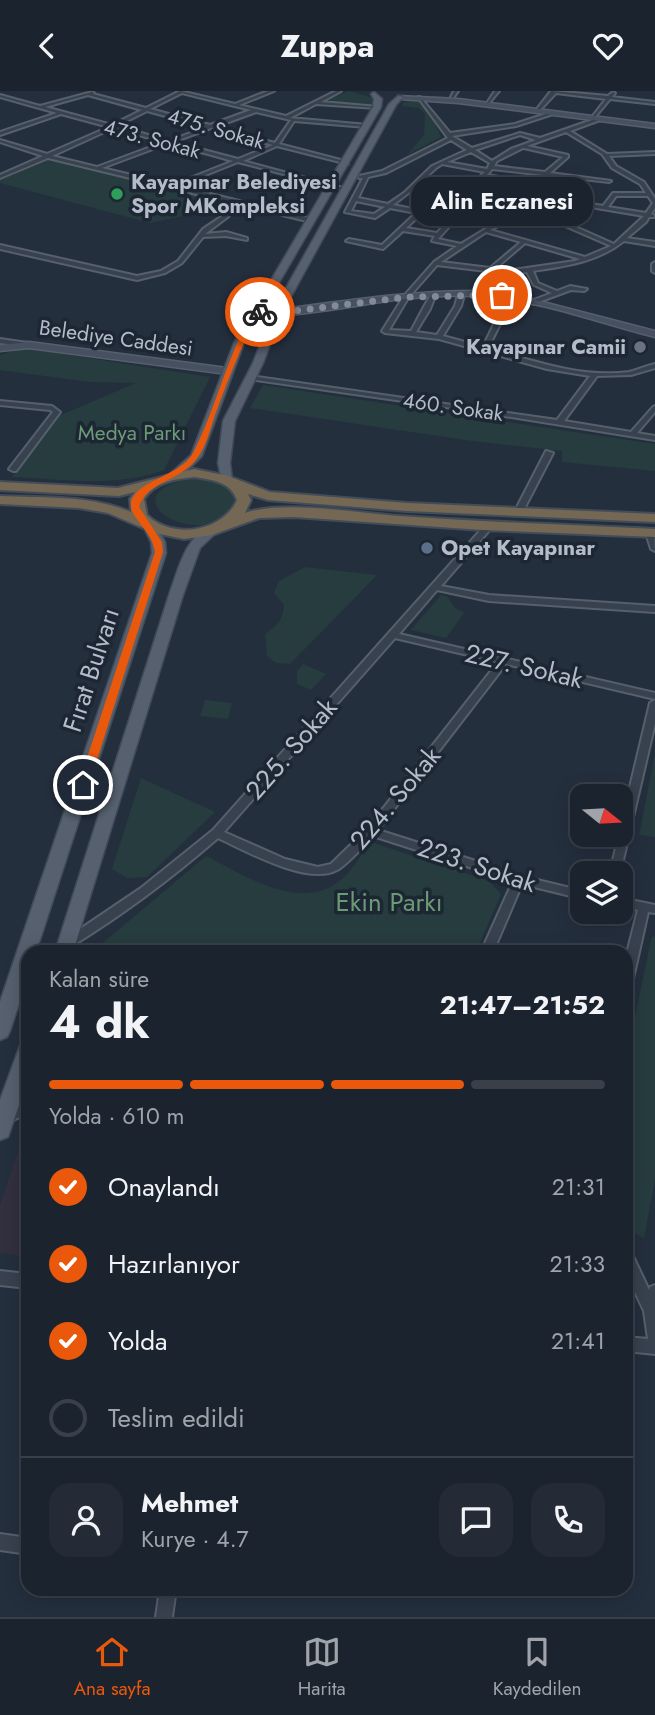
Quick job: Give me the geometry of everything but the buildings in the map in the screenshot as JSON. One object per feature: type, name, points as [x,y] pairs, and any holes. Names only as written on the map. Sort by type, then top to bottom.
[{"type":"highway","points":[[0,486],[119,492],[176,475],[194,473],[232,482],[268,496],[407,507],[519,511],[653,528]]},
{"type":"highway","points":[[149,526],[139,517],[135,507],[138,497],[146,487],[160,480]]},
{"type":"highway","points":[[228,524],[239,515],[245,505],[244,495],[232,482]]},
{"type":"highway","points":[[0,501],[79,504],[111,509],[149,526],[178,534],[212,530],[257,514],[294,513],[489,526],[653,528]]},
{"type":"main road","points":[[176,475],[195,456],[227,372],[257,312],[366,126],[376,99],[386,101],[401,97]]},
{"type":"main road","points":[[232,482],[224,463],[229,421],[277,313],[351,178],[401,97]]},
{"type":"main road","name":"Fırat Bulvarı","points":[[29,945],[159,552],[158,542],[149,526]]},
{"type":"main road","points":[[67,945],[176,595],[194,547],[212,530]]},
{"type":"main road","name":"Fırat Bulvarı","points":[[0,1031],[21,968]]},
{"type":"main road","points":[[2,1124],[21,1069]]},
{"type":"street","points":[[0,95],[8,91]]},
{"type":"street","points":[[39,107],[101,91]]},
{"type":"street","points":[[0,177],[57,149],[110,128],[182,91],[289,119],[366,126]]},
{"type":"street","points":[[237,104],[272,91]]},
{"type":"street","points":[[175,186],[275,146],[289,119],[340,91]]},
{"type":"street","points":[[358,91],[376,99]]},
{"type":"street","points":[[488,102],[497,91]]},
{"type":"street","points":[[539,108],[554,91],[655,103]]},
{"type":"street","points":[[419,182],[467,190],[489,169],[521,146],[567,131],[597,117],[614,91]]},
{"type":"street","name":"475. Sokak","points":[[88,94],[345,163]]},
{"type":"street","points":[[401,97],[417,94],[597,117]]},
{"type":"street","points":[[417,94],[449,136],[471,149],[489,169],[555,188]]},
{"type":"street","points":[[430,96],[454,94],[488,102],[655,125]]},
{"type":"street","name":"473. Sokak","points":[[0,95],[110,128],[345,190]]},
{"type":"street","points":[[315,103],[376,99]]},
{"type":"street","points":[[98,168],[206,126],[256,110]]},
{"type":"street","points":[[0,134],[60,113]]},
{"type":"street","points":[[351,178],[384,172],[449,136],[516,125],[554,113]]},
{"type":"street","points":[[436,263],[489,271],[530,271],[587,259],[615,246],[652,216],[655,202],[642,184],[614,167],[605,155],[567,131]]},
{"type":"street","points":[[366,177],[348,212],[374,216],[391,206],[442,163],[471,149],[520,134],[541,140]]},
{"type":"street","points":[[0,141],[47,156],[311,220]]},
{"type":"street","points":[[562,155],[585,142]]},
{"type":"street","points":[[521,146],[562,155]]},
{"type":"street","points":[[605,155],[655,153]]},
{"type":"street","points":[[546,174],[565,158],[562,155]]},
{"type":"street","points":[[442,163],[609,181]]},
{"type":"street","points":[[426,176],[559,222],[615,246]]},
{"type":"street","points":[[564,176],[546,200],[485,230],[436,263],[407,297],[385,331],[439,337],[595,374],[623,374],[655,366]]},
{"type":"street","points":[[642,184],[655,181]]},
{"type":"street","points":[[478,182],[546,200],[652,216]]},
{"type":"street","points":[[604,208],[615,194],[648,195]]},
{"type":"street","points":[[354,199],[453,219],[461,217],[497,224]]},
{"type":"street","points":[[349,241],[383,247],[420,212]]},
{"type":"street","points":[[0,247],[137,278],[163,272],[180,262],[205,230],[226,216]]},
{"type":"street","points":[[453,219],[434,240],[460,245]]},
{"type":"street","points":[[401,229],[439,235]]},
{"type":"street","points":[[485,230],[587,259]]},
{"type":"street","points":[[201,236],[226,234],[245,239]]},
{"type":"street","points":[[623,239],[655,244]]},
{"type":"street","points":[[489,271],[525,241]]},
{"type":"street","points":[[655,264],[655,271]]},
{"type":"street","points":[[530,271],[536,284],[555,292]]},
{"type":"street","points":[[533,302],[555,292],[577,287],[584,289]]},
{"type":"street","points":[[439,337],[458,306],[461,295]]},
{"type":"street","points":[[257,312],[277,313],[407,297],[493,295],[533,302],[655,334]]},
{"type":"street","points":[[412,334],[432,296]]},
{"type":"street","points":[[485,349],[497,323],[520,299]]},
{"type":"street","points":[[0,341],[29,345]]},
{"type":"street","name":"Belediye Caddesi","points":[[0,348],[29,345],[227,372]]},
{"type":"street","points":[[559,423],[595,374]]},
{"type":"street","name":"460. Sokak","points":[[250,378],[655,439]]},
{"type":"street","points":[[0,403],[52,408],[57,412],[13,469]]},
{"type":"street","points":[[632,435],[655,408]]},
{"type":"street","points":[[519,511],[549,453]]},
{"type":"street","name":"225. Sokak","points":[[70,945],[173,873],[217,833],[489,526]]},
{"type":"street","points":[[653,528],[655,548]]},
{"type":"street","points":[[436,587],[489,598],[655,609]]},
{"type":"street","name":"227. Sokak","points":[[393,635],[655,696]]},
{"type":"street","name":"224. Sokak","points":[[217,833],[283,863],[318,871],[334,867],[371,832],[504,661]]},
{"type":"street","points":[[618,861],[655,703]]},
{"type":"street","name":"223. Sokak","points":[[371,832],[427,848],[518,881],[570,892]]},
{"type":"street","points":[[489,945],[518,881]]},
{"type":"street","points":[[633,961],[650,908]]},
{"type":"street","points":[[2,1124],[21,1112]]},
{"type":"street","points":[[633,1272],[651,1310],[655,1340]]},
{"type":"street","points":[[0,1278],[21,1280]]},
{"type":"street","points":[[651,1310],[655,1292]]},
{"type":"street","points":[[633,1345],[655,1347]]},
{"type":"street","points":[[0,1542],[21,1545]]},
{"type":"street","points":[[163,1617],[167,1596]]},
{"type":"shaded area","points":[[21,1142],[21,1256],[0,1253],[0,1205]]},
{"type":"green space","points":[[349,91],[373,98],[373,105],[322,102]]},
{"type":"green space","points":[[418,99],[431,114],[441,137],[407,155],[424,135],[425,114],[419,108],[402,106],[404,102]]},
{"type":"green space","name":"Kayapınar Belediyesi Spor MKompleksi","points":[[48,160],[235,205],[150,223],[0,183],[0,180]]},
{"type":"green space","name":"Medya Parkı","points":[[30,349],[210,377],[164,470],[146,476],[108,481],[12,477],[56,417],[136,383],[90,382],[0,370],[0,355]]},
{"type":"green space","points":[[263,385],[655,444],[655,471],[562,462],[562,451],[472,441],[250,408]]},
{"type":"green space","points":[[195,478],[208,478],[231,486],[238,500],[229,514],[213,523],[195,525],[178,522],[164,514],[156,505],[157,494],[169,485]]},
{"type":"green space","points":[[305,567],[377,575],[290,664],[276,663],[267,656],[265,634],[279,622],[282,615],[284,605],[274,593],[279,581]]},
{"type":"green space","points":[[441,595],[448,597],[454,607],[464,613],[446,638],[411,630]]},
{"type":"green space","points":[[303,664],[326,674],[311,690],[297,684],[297,671]]},
{"type":"green space","points":[[205,700],[232,703],[228,719],[200,716]]},
{"type":"green space","points":[[655,754],[655,837],[639,835]]},
{"type":"green space","points":[[141,778],[215,812],[147,877],[127,878],[112,869]]},
{"type":"green space","name":"Ekin Parkı","points":[[371,842],[489,881],[501,894],[479,945],[100,945],[206,856],[253,880],[287,892],[321,891],[337,883]]},
{"type":"green space","points":[[652,936],[655,937],[655,1179],[644,1238],[633,1232],[633,1026]]},
{"type":"way so far","points":[[260,312],[277,313],[407,297],[502,295]]},
{"type":"place","name":"Kayapınar Belediyesi Spor MKompleksi","points":[[117,194]]},
{"type":"place","name":"Alin Eczanesi","points":[[502,295]]},
{"type":"place","name":"Kayapınar Camii","points":[[640,347]]},
{"type":"place","name":"Opet Kayapınar","points":[[427,548]]},
{"type":"route","points":[[83,785],[159,552],[158,542],[149,526],[139,517],[135,507],[138,497],[146,487],[176,475],[195,456],[239,343],[257,312],[260,312]]}]
